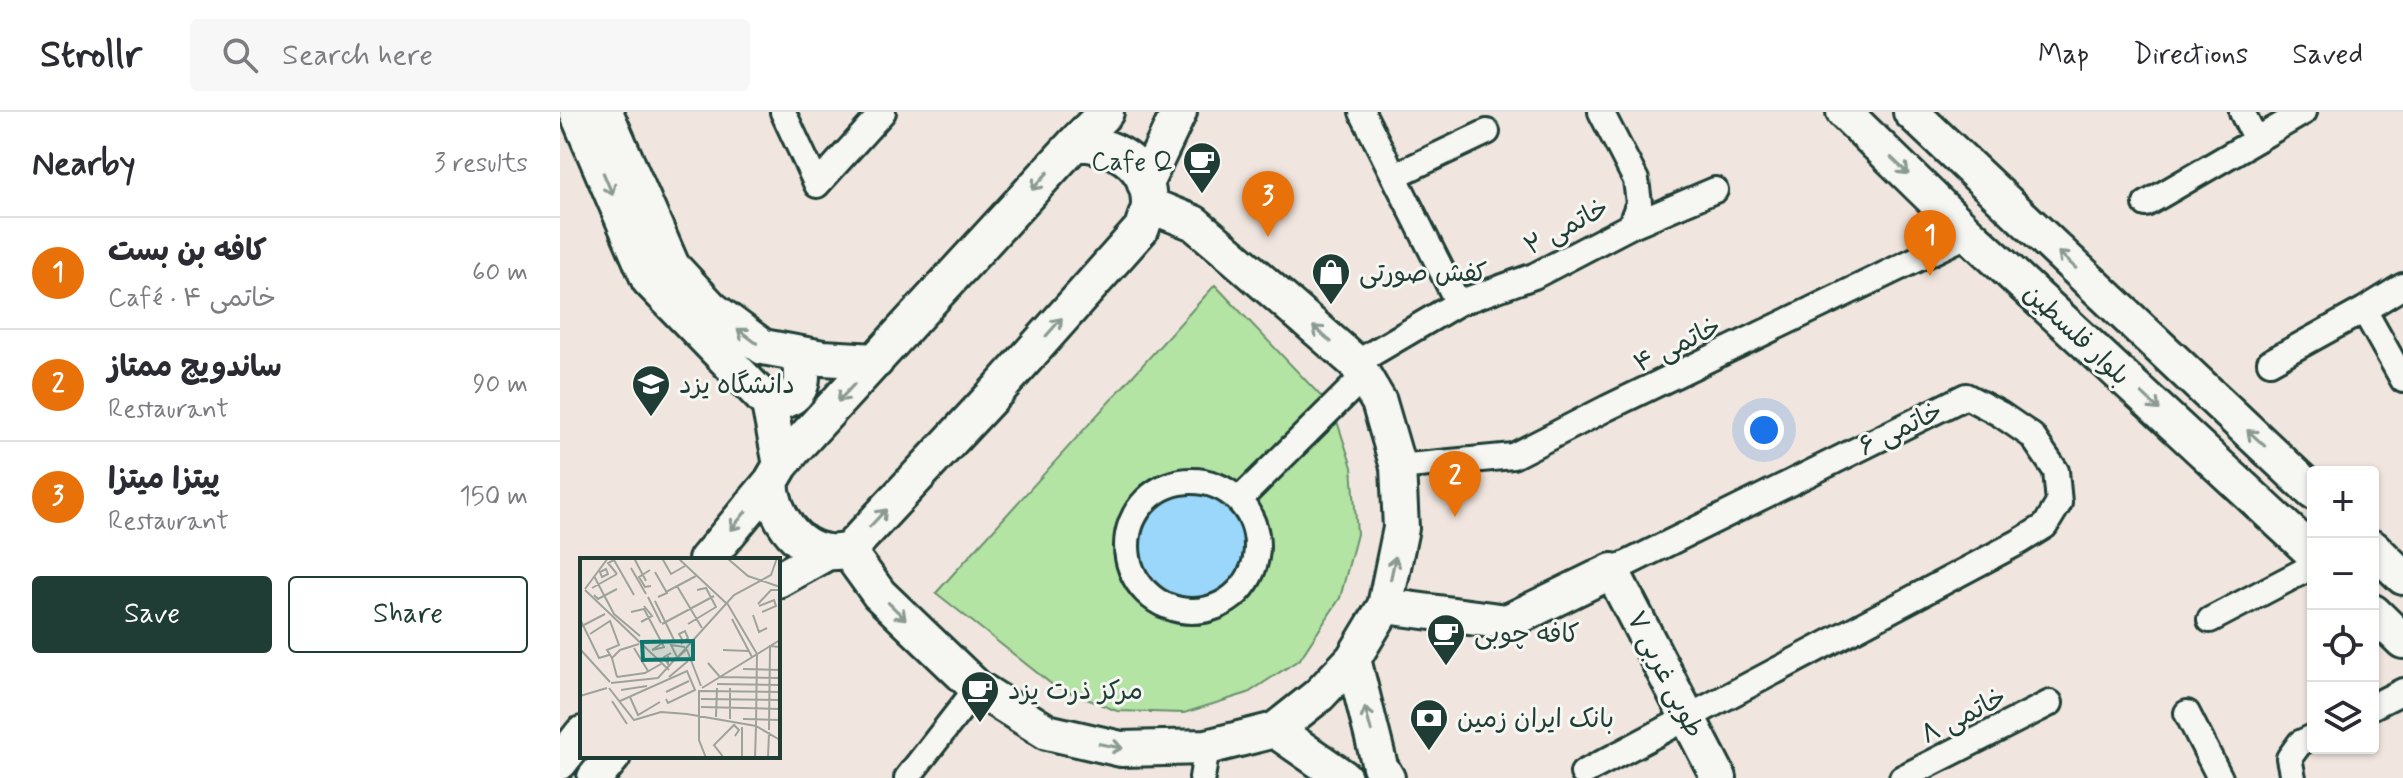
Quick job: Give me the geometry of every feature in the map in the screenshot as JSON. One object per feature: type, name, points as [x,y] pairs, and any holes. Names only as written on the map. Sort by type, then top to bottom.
[{"type":"main road","points":[[577,112],[649,280],[769,404],[776,474],[772,499],[780,518],[794,535],[812,547],[838,552],[977,688],[1047,732],[1121,749],[1205,762],[1275,730],[1319,695],[1353,659],[1385,606],[1401,528],[1398,467],[1379,402],[1359,370],[1194,223],[1147,194],[1134,165],[1117,151],[1097,144],[1075,143]]},
{"type":"main road","points":[[605,112],[672,266],[712,309],[763,347],[823,358],[876,361]]},
{"type":"main road","points":[[708,558],[776,474],[876,361],[1106,112]]},
{"type":"main road","points":[[780,579],[838,552],[998,390],[1142,228],[1147,194],[1179,112]]},
{"type":"main road","name":"بلوار فلسطین","points":[[1844,112],[1969,234],[2307,547]]},
{"type":"main road","name":"بلوار فلسطین","points":[[1911,112],[2307,486]]},
{"type":"main road","points":[[769,404],[783,403],[796,395],[802,381],[802,367],[795,354]]},
{"type":"main road","points":[[2379,554],[2403,577]]},
{"type":"main road","name":"خاتمی ۶","points":[[1385,606],[1507,622],[1612,571]]},
{"type":"main road","name":"طوبی غربی ۷","points":[[1612,571],[1719,778]]},
{"type":"main road","points":[[2379,618],[2403,641]]},
{"type":"main road","points":[[1353,659],[1380,766],[1387,778]]},
{"type":"main road","points":[[1275,730],[1344,778]]},
{"type":"main road","points":[[560,762],[580,737]]},
{"type":"main road","points":[[595,778],[611,758]]},
{"type":"street","points":[[783,112],[817,185],[883,112]]},
{"type":"street","points":[[1362,112],[1458,303]]},
{"type":"street","name":"خاتمی ۲","points":[[1239,500],[1359,370],[1458,303],[1534,276],[1630,226],[1639,203],[1636,180],[1601,112]]},
{"type":"street","points":[[2242,112],[2256,140]]},
{"type":"street","points":[[2146,204],[2304,112]]},
{"type":"street","points":[[1394,176],[1487,132]]},
{"type":"street","points":[[1630,226],[1715,190]]},
{"type":"street","name":"خاتمی ۴","points":[[1398,467],[1513,456],[1969,234]]},
{"type":"street","points":[[2270,362],[2403,286]]},
{"type":"street","points":[[2364,310],[2403,380]]},
{"type":"street","name":"خاتمی ۶","points":[[1612,571],[1966,396],[2032,436],[2056,471],[2059,503],[2045,526],[1687,717]]},
{"type":"street","points":[[1193,481],[1218,486],[1239,500],[1253,521],[1258,546],[1253,571],[1236,595],[1217,606],[1192,611],[1167,606],[1146,592],[1132,571],[1127,545],[1132,521],[1142,503],[1168,486],[1193,481]]},
{"type":"street","points":[[2210,620],[2307,569]]},
{"type":"street","points":[[907,778],[977,688]]},
{"type":"street","points":[[2379,703],[2403,691]]},
{"type":"street","name":"خاتمی ۸","points":[[1902,778],[2050,703]]},
{"type":"street","points":[[2187,713],[2220,778]]},
{"type":"street","points":[[1583,773],[1687,717]]},
{"type":"street","points":[[2293,778],[2289,758],[2300,743],[2307,740]]},
{"type":"green space","points":[[1215,285],[1333,409],[1352,467],[1357,534],[1340,598],[1300,659],[1248,693],[1184,713],[1117,711],[1054,686],[936,593]]},
{"type":"water","points":[[1192,493],[1212,497],[1230,508],[1241,526],[1245,546],[1241,566],[1230,584],[1212,595],[1192,599],[1172,595],[1154,584],[1143,566],[1139,546],[1143,526],[1154,508],[1172,497]]},
{"type":"place","name":"Cafe Q","points":[[1202,195]]},
{"type":"place","name":"پیتزا میتزا","points":[[1268,237]]},
{"type":"place","name":"کافه بن بست","points":[[1930,276]]},
{"type":"place","name":"کفش صورتی","points":[[1331,306]]},
{"type":"place","name":"دانشگاه یزد","points":[[651,418]]},
{"type":"place","name":"ساندویچ ممتاز","points":[[1455,517]]},
{"type":"place","name":"کافه چوبی","points":[[1446,667]]},
{"type":"place","name":"مرکز ذرت یزد","points":[[980,724]]},
{"type":"place","name":"بانک ایران زمین","points":[[1429,752]]}]
